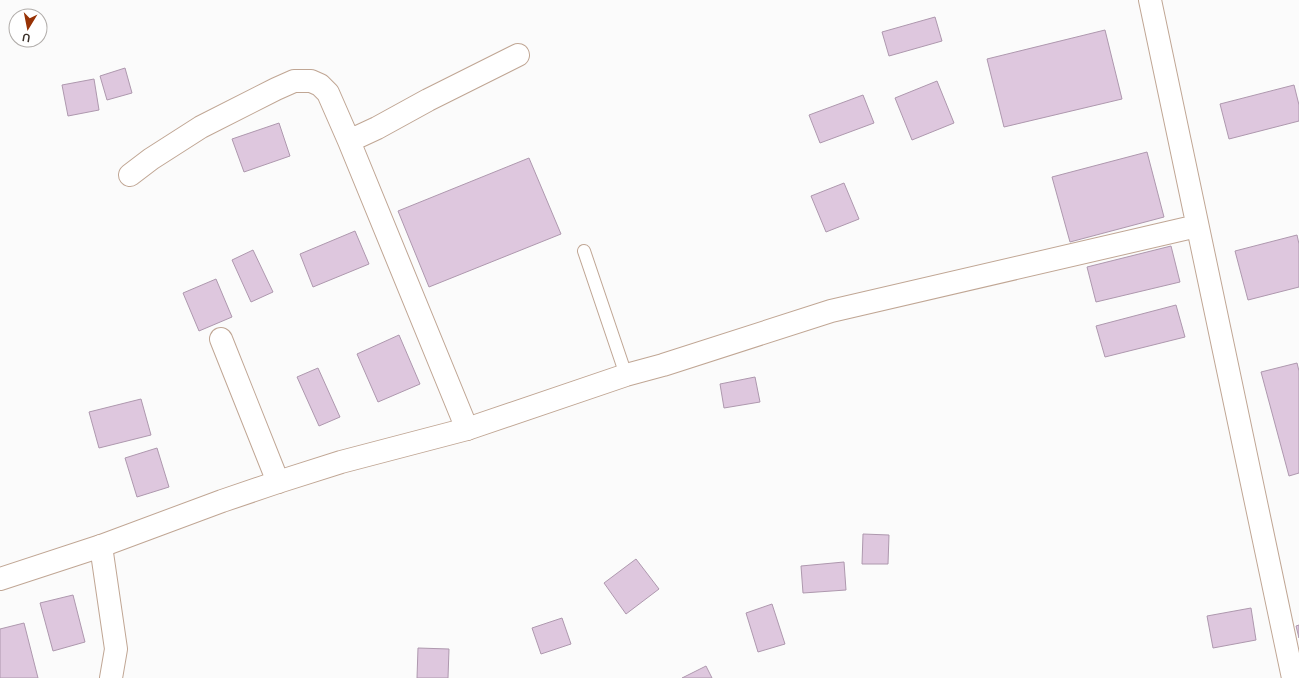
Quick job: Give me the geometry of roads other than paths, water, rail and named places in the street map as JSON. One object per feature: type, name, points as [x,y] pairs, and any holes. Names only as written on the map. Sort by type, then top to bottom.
[{"type":"street","points":[[1150,0],[1293,678]]},
{"type":"street","points":[[350,141],[518,55]]},
{"type":"street","points":[[130,175],[151,159],[201,128],[294,81],[311,81],[320,85],[328,93],[350,141],[467,429]]},
{"type":"street","points":[[0,579],[101,546],[278,482],[341,462],[467,429],[626,375],[832,311],[1197,226]]},
{"type":"street","points":[[221,339],[278,482]]},
{"type":"street","points":[[101,546],[116,648],[111,678]]},
{"type":"lane","points":[[584,251],[626,375]]}]
